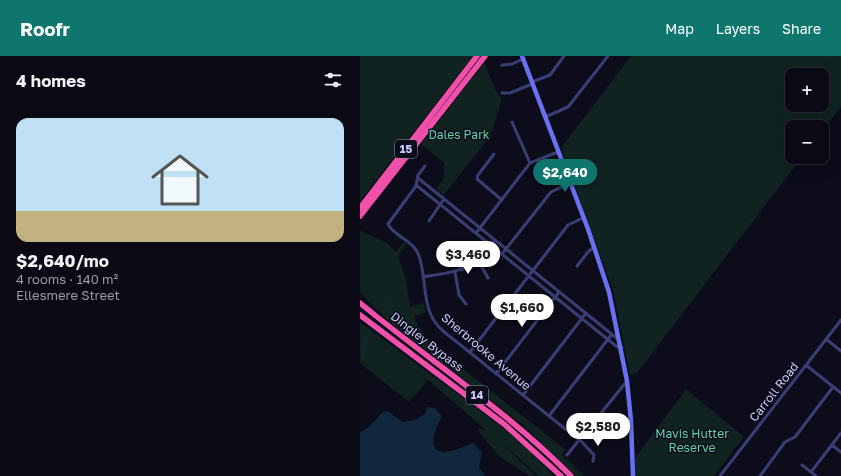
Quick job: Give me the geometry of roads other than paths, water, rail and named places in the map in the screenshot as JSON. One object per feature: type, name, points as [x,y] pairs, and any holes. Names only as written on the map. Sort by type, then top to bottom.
[{"type":"highway","name":"15","points":[[360,208],[477,56]]},
{"type":"highway","name":"15","points":[[360,216],[485,56]]},
{"type":"highway","name":"Dingley Bypass","points":[[360,303],[415,348],[516,424],[571,476]]},
{"type":"highway","name":"Dingley Bypass","points":[[360,315],[504,424],[561,476]]},
{"type":"main road","points":[[522,58],[594,247],[616,323],[627,380],[631,421],[633,474]]},
{"type":"street","points":[[502,93],[510,93],[550,75],[564,56]]},
{"type":"street","points":[[545,117],[568,107],[608,56]]},
{"type":"street","points":[[502,65],[512,64],[522,58]]},
{"type":"street","points":[[512,122],[530,163]]},
{"type":"street","points":[[476,233],[530,163],[558,152]]},
{"type":"street","points":[[494,154],[478,175],[477,179],[502,200]]},
{"type":"street","points":[[425,166],[418,178],[417,184],[491,246],[608,340],[622,348]]},
{"type":"street","points":[[418,178],[620,341]]},
{"type":"street","name":"Sherbrooke Avenue","points":[[417,184],[388,224],[415,248],[419,256],[427,306],[433,321],[496,374],[579,440],[594,455],[593,461]]},
{"type":"street","points":[[502,254],[551,192],[570,184]]},
{"type":"street","points":[[429,221],[444,199]]},
{"type":"street","points":[[470,352],[568,225],[583,218]]},
{"type":"street","points":[[423,277],[462,270],[478,260],[495,240]]},
{"type":"street","points":[[577,266],[594,247]]},
{"type":"street","points":[[449,251],[456,255],[462,270]]},
{"type":"street","points":[[478,260],[488,278]]},
{"type":"street","points":[[455,272],[459,295],[466,304]]},
{"type":"street","points":[[496,374],[559,292]]},
{"type":"street","points":[[523,395],[586,313]]},
{"type":"street","name":"Carroll Road","points":[[720,476],[841,320]]},
{"type":"street","points":[[605,329],[611,330],[616,323]]},
{"type":"street","points":[[549,416],[612,334]]},
{"type":"street","points":[[826,339],[841,351]]},
{"type":"street","points":[[806,365],[841,393]]},
{"type":"street","points":[[566,454],[627,380]]},
{"type":"street","points":[[760,476],[785,442],[795,437],[833,387]]},
{"type":"street","points":[[811,472],[841,433]]},
{"type":"street","points":[[832,445],[841,452]]},
{"type":"street","points":[[802,465],[816,476]]},
{"type":"water","points":[[427,407],[435,408],[442,417],[435,431],[433,442],[435,447],[438,450],[447,452],[474,443],[482,453],[479,467],[485,476],[360,476],[360,432],[369,427],[382,413],[387,411],[403,422],[415,420],[426,413]]},
{"type":"waterway","points":[[382,314],[388,304],[385,296]]},
{"type":"waterway","points":[[363,359],[365,338],[369,330]]},
{"type":"park label","name":"Dales Park","points":[[459,135]]},
{"type":"park label","name":"Mavis Hutter Reserve","points":[[692,441]]}]
